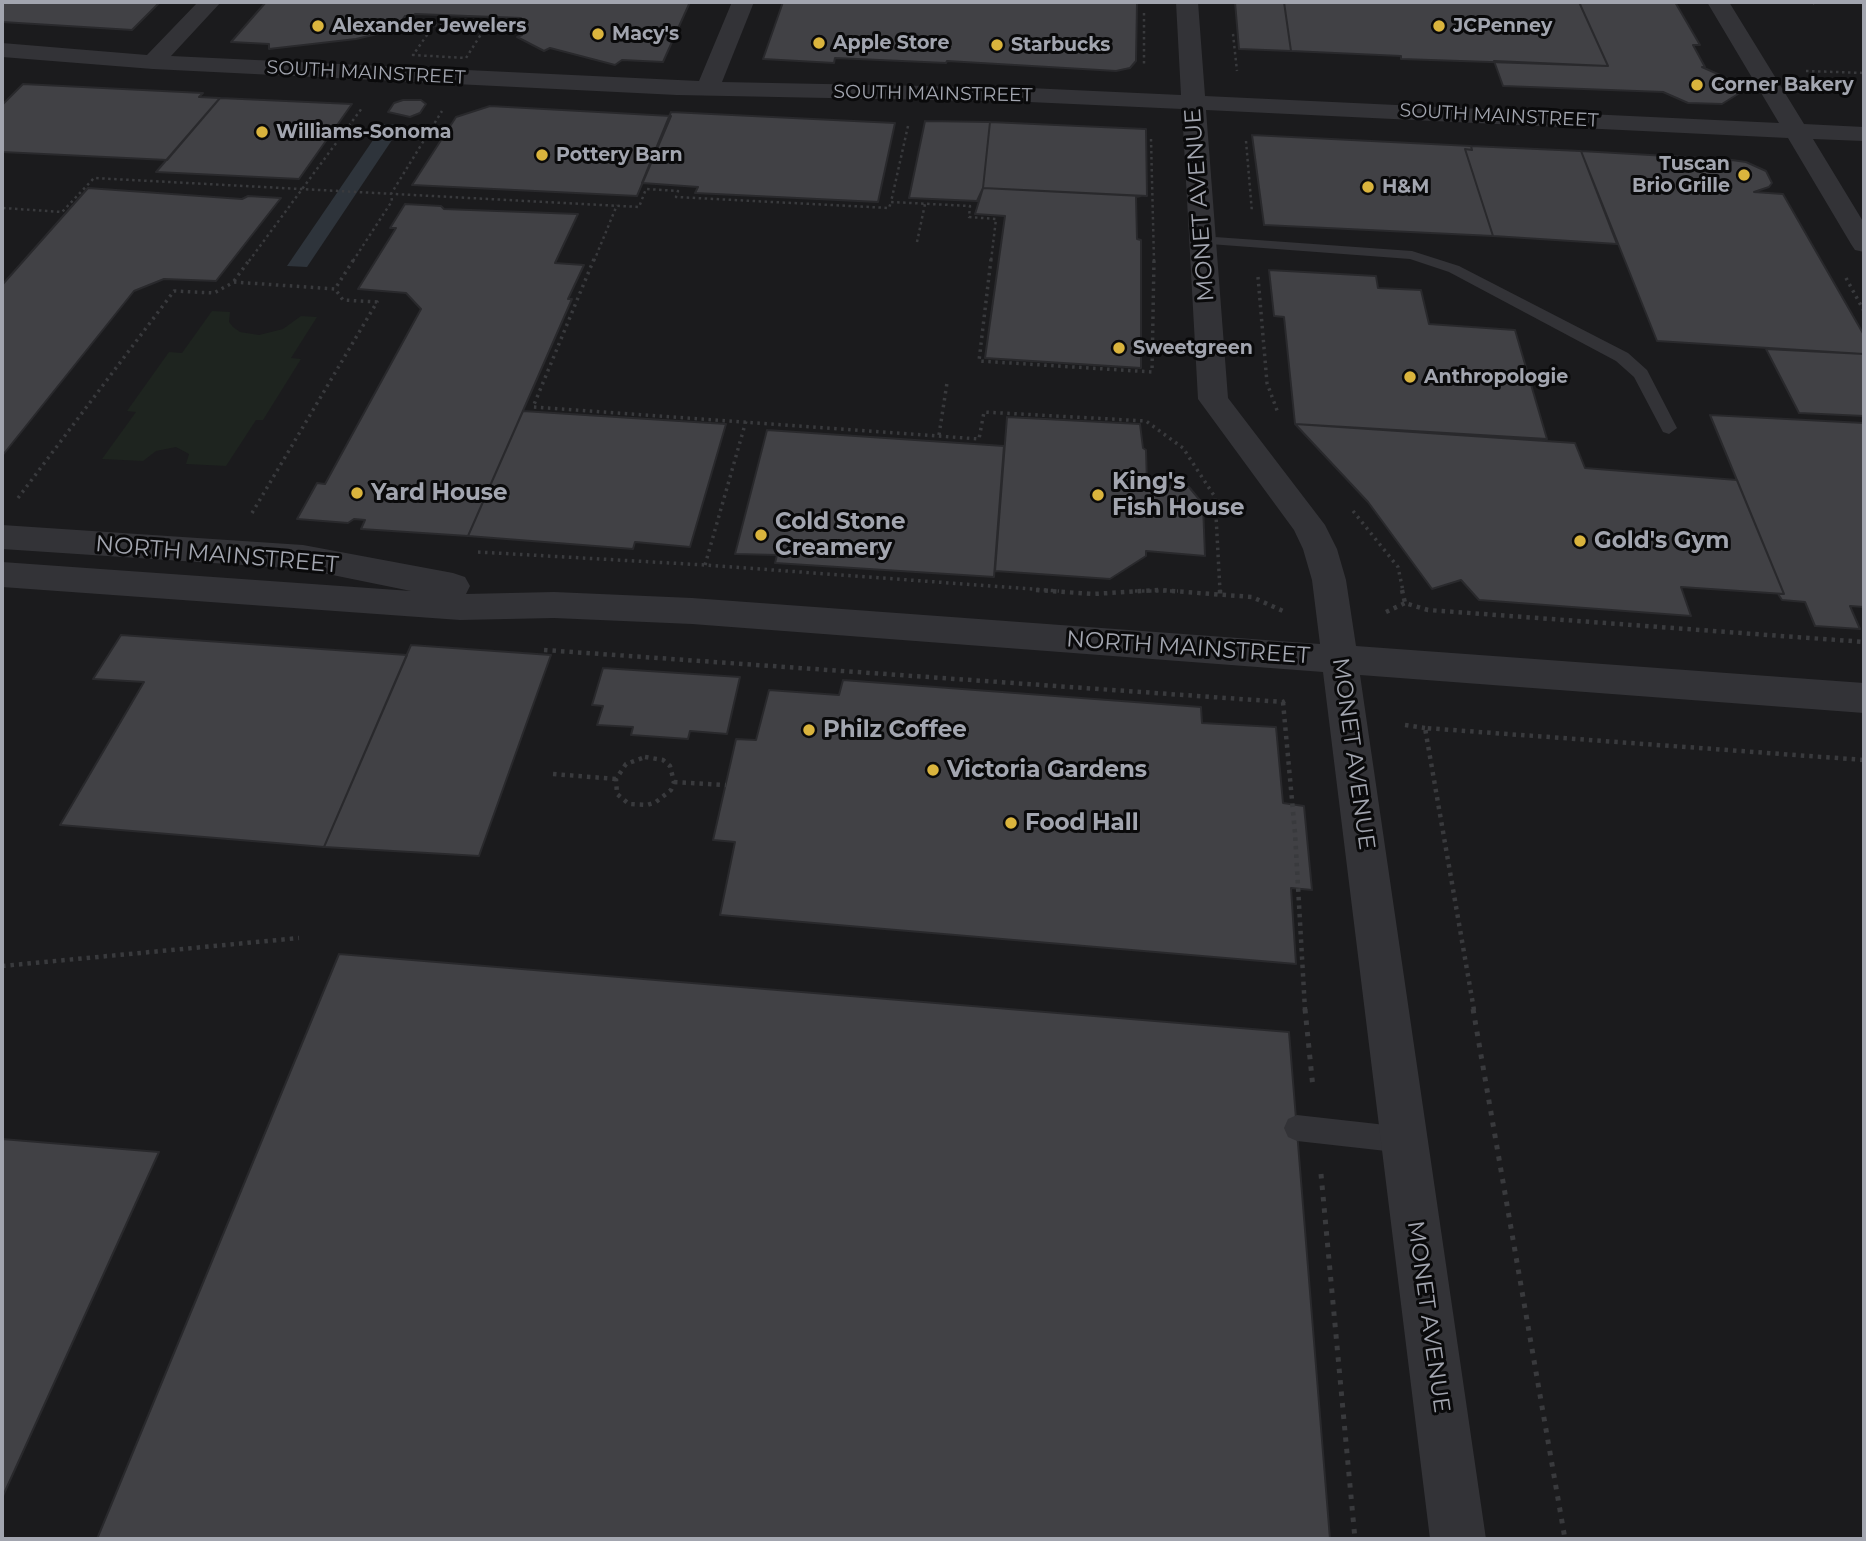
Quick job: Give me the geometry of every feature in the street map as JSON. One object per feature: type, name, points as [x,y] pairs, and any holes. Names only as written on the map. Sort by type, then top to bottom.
[{"type":"street","points":[[153,62],[210,2]]},
{"type":"street","points":[[707,89],[743,2]]},
{"type":"street","name":"MONET AVENUE","points":[[1188,2],[1213,399],[1308,525],[1329,580],[1458,1539]]},
{"type":"street","points":[[1718,2],[1864,244]]},
{"type":"street","name":"SOUTH MAINSTREET","points":[[2,50],[153,62],[707,89],[1029,95],[1864,134]]},
{"type":"street","name":"NORTH MAINSTREET","points":[[2,537],[303,557],[554,605]]},
{"type":"street","name":"NORTH MAINSTREET","points":[[2,575],[460,607],[554,605],[692,611],[1864,698]]},
{"type":"lane","points":[[1201,240],[1412,255],[1454,269],[1622,356],[1641,374],[1669,428]]},
{"type":"lane","points":[[1297,1128],[1404,1140]]},
{"type":"path","points":[[1144,2],[1144,71]]},
{"type":"path","points":[[460,27],[467,16]]},
{"type":"path","points":[[1799,71],[1864,73]]},
{"type":"path","points":[[13,504],[174,291],[214,293],[234,282],[364,105]]},
{"type":"path","points":[[335,289],[391,201],[391,194],[442,111]]},
{"type":"path","points":[[3,208],[62,212],[94,178],[639,207],[646,189],[678,191],[676,197],[889,208],[910,115]]},
{"type":"path","points":[[1245,130],[1267,383],[1281,420]]},
{"type":"path","points":[[891,202],[970,206],[970,217],[996,219],[979,361],[1152,372],[1155,292],[1151,135]]},
{"type":"path","points":[[917,242],[925,204]]},
{"type":"path","points":[[617,205],[533,407],[979,439],[984,412],[1146,421],[1183,449],[1215,497],[1220,594]]},
{"type":"path","points":[[1845,276],[1864,311]]},
{"type":"path","points":[[234,282],[335,289]]},
{"type":"path","points":[[248,520],[377,302],[343,300],[335,289]]},
{"type":"path","points":[[939,435],[947,383]]},
{"type":"path","points":[[705,565],[746,421]]},
{"type":"path","points":[[1348,504],[1398,567],[1405,603]]},
{"type":"path","points":[[468,551],[705,565],[1093,594],[1159,590],[1220,594],[1252,597],[1287,612]]},
{"type":"path","points":[[1387,612],[1405,603],[1428,610],[1864,642]]},
{"type":"path","points":[[591,654],[1283,702]]},
{"type":"path","points":[[1405,725],[1864,760]]},
{"type":"path","points":[[1424,727],[1565,1539]]},
{"type":"path","points":[[645,757],[663,760],[670,766],[674,782],[664,797],[647,805],[638,805],[629,804],[617,794],[615,779],[626,764],[645,757]]},
{"type":"path","points":[[553,774],[615,779]]},
{"type":"path","points":[[674,782],[726,785]]},
{"type":"path","points":[[2,966],[299,938]]},
{"type":"shaded area","name":"Victoria Gardens","points":[[2,2],[1864,2],[1864,1539],[2,1539]]},
{"type":"shaded area","points":[[384,124],[402,125],[307,267],[287,266]]},
{"type":"shaded area","points":[[212,311],[230,312],[229,322],[233,327],[240,332],[259,335],[283,329],[301,316],[317,317],[291,358],[301,359],[263,420],[256,420],[226,466],[186,464],[189,454],[176,447],[156,451],[143,461],[102,459],[136,412],[127,411],[169,352],[182,353]]},
{"type":"building","points":[[2,2],[160,2],[132,30],[2,22]]},
{"type":"building","name":"Macy's","points":[[266,2],[690,2],[663,62],[622,60],[615,65],[550,48],[544,51],[517,37],[522,35],[519,33],[526,22],[519,21],[521,18],[415,14],[413,17],[405,16],[398,27],[390,31],[356,39],[269,49],[269,44],[231,42]]},
{"type":"building","points":[[783,2],[1140,2],[1137,4],[1136,61],[1130,68],[1116,71],[947,61],[835,58],[834,63],[763,59]]},
{"type":"building","points":[[1235,2],[1284,2],[1291,51],[1239,49]]},
{"type":"building","name":"JCPenney","points":[[1284,2],[1579,2],[1608,66],[1401,59],[1401,56],[1291,51]]},
{"type":"building","points":[[1579,2],[1675,2],[1700,45],[1693,45],[1705,67],[1702,67],[1729,79],[1738,94],[1722,104],[1688,103],[1663,92],[1503,86],[1494,61],[1608,66]]},
{"type":"building","points":[[23,84],[203,93],[199,97],[220,98],[167,160],[2,152],[2,105]]},
{"type":"building","name":"Williams-Sonoma","points":[[220,98],[352,104],[299,179],[156,172]]},
{"type":"building","points":[[421,100],[426,104],[420,113],[410,117],[388,112],[394,103]]},
{"type":"building","name":"Pottery Barn","points":[[490,106],[671,116],[637,196],[412,185],[456,117]]},
{"type":"building","points":[[671,112],[895,123],[878,202],[695,193],[698,187],[642,183]]},
{"type":"building","points":[[925,121],[990,122],[983,188],[977,201],[909,198]]},
{"type":"building","points":[[990,122],[1146,129],[1147,196],[983,188]]},
{"type":"building","name":"H&M","points":[[1252,135],[1471,146],[1472,150],[1465,149],[1493,236],[1264,225]]},
{"type":"building","points":[[1471,146],[1581,151],[1617,244],[1493,236],[1465,149],[1472,150]]},
{"type":"building","points":[[1581,151],[1702,158],[1708,169],[1713,162],[1732,160],[1746,162],[1766,171],[1772,183],[1769,187],[1754,192],[1783,194],[1864,335],[1864,354],[1657,341]]},
{"type":"building","points":[[88,188],[242,199],[248,196],[281,198],[216,281],[164,279],[134,291],[2,456],[2,285]]},
{"type":"building","points":[[983,188],[1141,196],[1136,197],[1137,239],[1141,240],[1141,368],[985,358],[1005,216],[975,214]]},
{"type":"building","points":[[405,204],[441,206],[444,209],[578,214],[555,263],[584,265],[568,299],[572,299],[468,536],[361,529],[365,520],[354,519],[348,523],[297,519],[317,483],[325,484],[421,309],[406,293],[358,289],[396,228],[390,228]]},
{"type":"building","name":"Anthropologie","points":[[1269,270],[1376,276],[1378,288],[1421,290],[1429,324],[1515,330],[1547,439],[1295,424],[1284,317],[1274,316]]},
{"type":"building","points":[[1766,349],[1864,354],[1864,416],[1799,413]]},
{"type":"building","points":[[523,411],[726,424],[690,547],[635,542],[633,549],[468,536]]},
{"type":"building","points":[[1710,415],[1864,423],[1864,607],[1850,606],[1860,629],[1815,626],[1805,602],[1782,600],[1778,594],[1784,594]]},
{"type":"building","name":"King's Fish House","points":[[1007,417],[1140,424],[1143,448],[1146,450],[1147,484],[1189,487],[1203,504],[1205,556],[1146,551],[1146,556],[1110,579],[995,571]]},
{"type":"building","name":"Gold's Gym","points":[[1295,424],[1575,443],[1585,468],[1737,480],[1784,594],[1681,587],[1691,616],[1479,600],[1461,580],[1432,589],[1368,502]]},
{"type":"building","points":[[767,430],[1004,446],[994,577],[775,563],[777,555],[735,554]]},
{"type":"building","points":[[121,635],[407,655],[324,847],[60,825],[144,682],[93,679]]},
{"type":"building","points":[[411,645],[551,655],[479,856],[324,847]]},
{"type":"building","points":[[603,668],[740,677],[727,734],[690,731],[688,739],[631,735],[633,727],[597,725],[603,706],[592,705]]},
{"type":"building","name":"Food Hall","points":[[843,680],[1201,707],[1202,723],[1276,727],[1283,803],[1304,806],[1312,890],[1291,888],[1296,964],[720,915],[735,842],[713,840],[736,739],[756,740],[769,690],[839,695]]},
{"type":"building","points":[[339,954],[1289,1032],[1330,1539],[97,1539]]},
{"type":"building","points":[[2,1139],[159,1152],[2,1498]]},
{"type":"place","name":"Alexander Jewelers","points":[[318,26]]},
{"type":"place","name":"JCPenney","points":[[1439,26]]},
{"type":"place","name":"Macy's","points":[[598,34]]},
{"type":"place","name":"Apple Store","points":[[819,43]]},
{"type":"place","name":"Starbucks","points":[[997,45]]},
{"type":"place","name":"Corner Bakery","points":[[1697,85]]},
{"type":"place","name":"Williams-Sonoma","points":[[262,132]]},
{"type":"place","name":"Pottery Barn","points":[[542,155]]},
{"type":"place","name":"Tuscan Brio Grille","points":[[1744,175]]},
{"type":"place","name":"H&M","points":[[1368,187]]},
{"type":"place","name":"Sweetgreen","points":[[1119,348]]},
{"type":"place","name":"Anthropologie","points":[[1410,377]]},
{"type":"place","name":"Yard House","points":[[357,493]]},
{"type":"place","name":"King's Fish House","points":[[1098,495]]},
{"type":"place","name":"Cold Stone Creamery","points":[[761,535]]},
{"type":"place","name":"Gold's Gym","points":[[1580,541]]},
{"type":"place","name":"Philz Coffee","points":[[809,730]]},
{"type":"place","name":"Victoria Gardens","points":[[933,770]]},
{"type":"place","name":"Food Hall","points":[[1011,823]]}]
